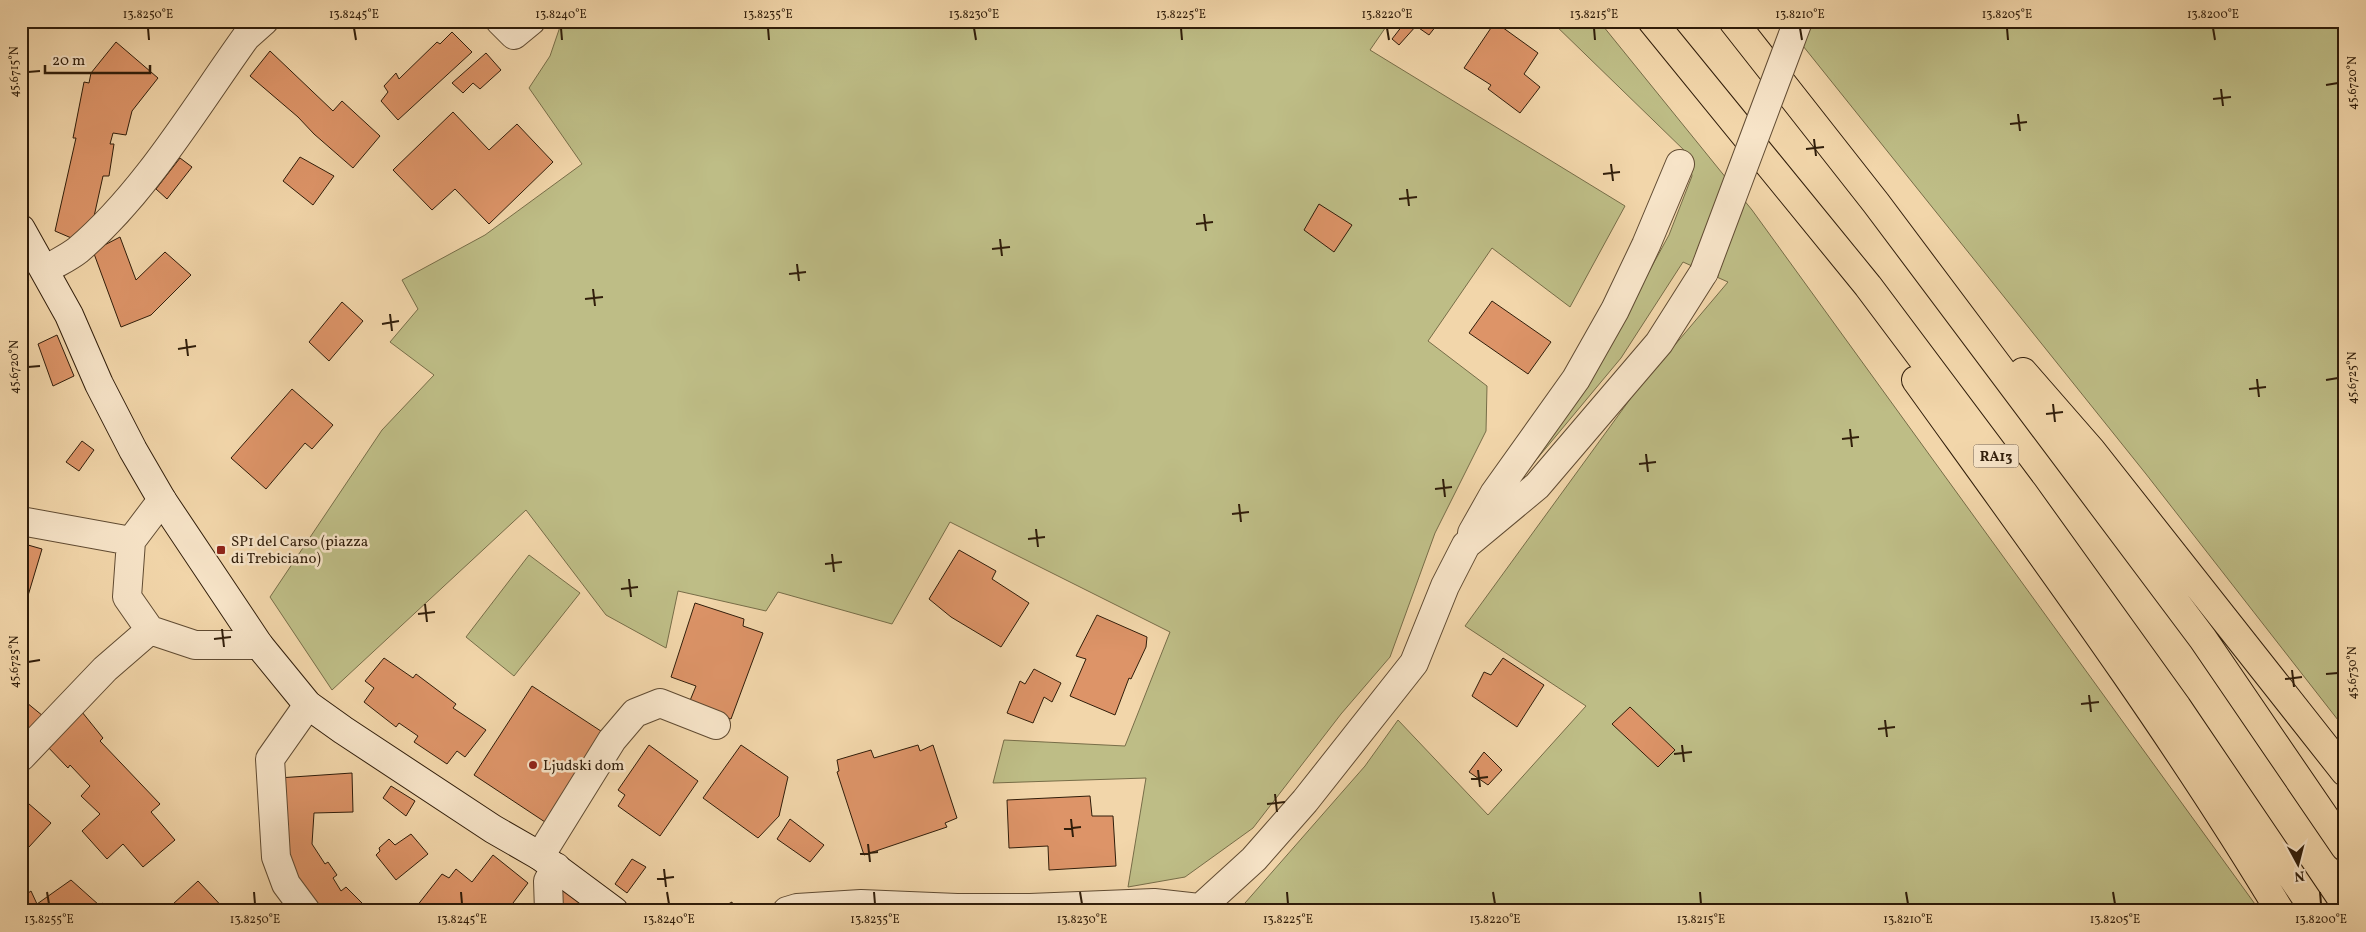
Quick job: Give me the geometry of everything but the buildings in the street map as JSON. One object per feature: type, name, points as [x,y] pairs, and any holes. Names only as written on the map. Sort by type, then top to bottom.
[{"type":"highway","name":"RA13","points":[[1652,21],[1702,86],[1868,286],[2024,494],[2177,707],[2315,911]]},
{"type":"highway","points":[[1733,21],[1876,203],[2203,639],[2345,846]]},
{"type":"highway","points":[[1702,86],[2106,643],[2224,818],[2280,911]]},
{"type":"highway","points":[[1876,203],[2091,450],[2345,772]]},
{"type":"street","points":[[45,270],[77,250],[111,217],[156,163],[246,37],[264,21]]},
{"type":"street","points":[[500,21],[514,35],[530,21]]},
{"type":"street","points":[[1466,545],[1537,486],[1659,343],[1704,272],[1798,21]]},
{"type":"street","points":[[787,911],[797,908],[861,904],[1021,908],[1154,903],[1198,909],[1260,852],[1305,801],[1414,663],[1445,586],[1494,494],[1576,378],[1615,310],[1646,245],[1680,164]]},
{"type":"street","points":[[21,230],[45,270],[69,316],[99,384],[133,450],[162,500],[259,645],[308,705],[477,818],[548,861],[614,911]]},
{"type":"street","points":[[162,500],[132,541],[127,596],[150,630],[195,645],[259,645]]},
{"type":"street","points":[[21,521],[132,541]]},
{"type":"street","points":[[21,757],[106,669],[150,630]]},
{"type":"street","points":[[549,911],[548,861],[612,740],[635,713],[660,703],[716,725]]},
{"type":"street","points":[[306,911],[286,884],[276,857],[270,759],[308,705]]},
{"type":"shaded area","points":[[562,21],[1390,21],[1370,50],[1625,206],[1570,307],[1492,248],[1428,341],[1487,386],[1486,431],[1435,533],[1390,657],[1341,714],[1253,828],[1185,877],[1128,887],[1146,778],[993,783],[1004,740],[1125,746],[1170,632],[950,522],[892,624],[778,592],[766,611],[678,591],[666,648],[606,615],[526,510],[332,690],[270,597],[382,430],[434,375],[390,342],[418,309],[402,280],[485,235],[582,164],[529,88],[550,56]]},
{"type":"shaded area","points":[[1551,21],[1599,21],[1752,210],[2260,911],[1238,911],[1365,766],[1398,720],[1488,815],[1586,706],[1465,626],[1636,391],[1728,282],[1683,262],[1621,358],[1511,490],[1600,361],[1669,235],[1692,176],[1688,154]]},
{"type":"shaded area","points":[[1783,21],[2345,21],[2345,729],[2146,474]]},
{"type":"shaded area","points":[[529,555],[580,593],[514,676],[466,637]]},
{"type":"place","name":"SP1 del Carso (piazza di Trebiciano)","points":[[221,550]]},
{"type":"place","name":"Ljudski dom","points":[[533,765]]}]
